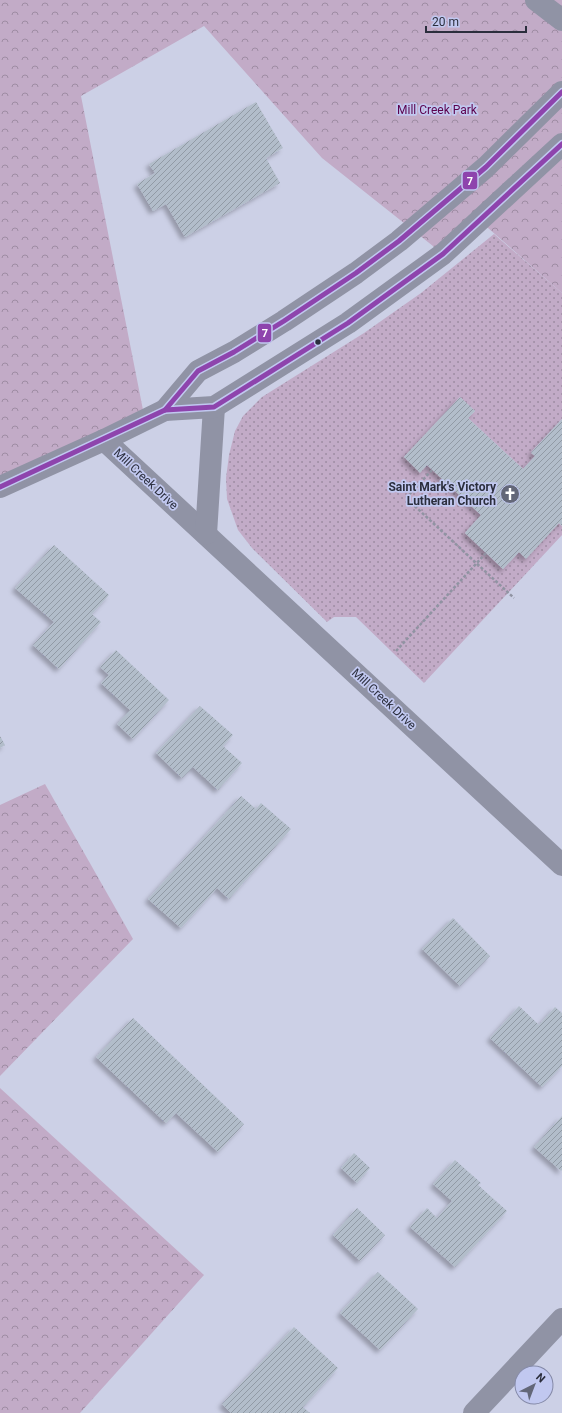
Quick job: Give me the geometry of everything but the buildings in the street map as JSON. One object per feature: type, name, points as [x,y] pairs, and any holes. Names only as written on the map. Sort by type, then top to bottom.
[{"type":"street","points":[[536,0],[562,20]]},
{"type":"street","points":[[165,410],[198,371],[234,352],[356,273],[399,241],[486,167],[562,92]]},
{"type":"street","points":[[0,487],[104,440],[165,410],[214,407],[354,318],[443,254],[562,144]]},
{"type":"street","points":[[206,534],[214,407]]},
{"type":"street","name":"Mill Creek Drive","points":[[104,440],[562,865]]},
{"type":"street","points":[[474,1413],[562,1319]]},
{"type":"path","points":[[432,470],[406,498],[514,598]]},
{"type":"path","points":[[396,651],[486,553]]},
{"type":"green space","name":"Mill Creek Park","points":[[0,0],[562,0],[562,293],[480,221],[443,254],[322,158],[204,26],[81,96],[145,420],[0,487]]},
{"type":"green space","points":[[494,234],[562,293],[562,419],[531,452],[535,456],[523,469],[468,418],[475,411],[460,397],[404,457],[420,472],[427,465],[481,515],[465,533],[503,569],[519,552],[526,558],[559,523],[562,526],[562,535],[424,683],[356,617],[334,617],[327,622],[252,548],[238,530],[227,499],[226,478],[229,455],[235,431],[243,416],[262,397],[364,333],[421,293]]},
{"type":"green space","points":[[45,784],[133,939],[0,1076],[0,805]]},
{"type":"green space","points":[[0,1088],[204,1275],[80,1413],[0,1413]]},
{"type":"transit line","name":"7","points":[[165,410],[198,371],[234,352],[284,321],[356,273],[399,241],[486,167],[562,92]]},
{"type":"transit line","name":"7","points":[[0,487],[165,410],[214,407],[348,323],[443,254],[562,144]]},
{"type":"place","name":"Saint Mark's Victory Lutheran Church","points":[[510,494]]}]
